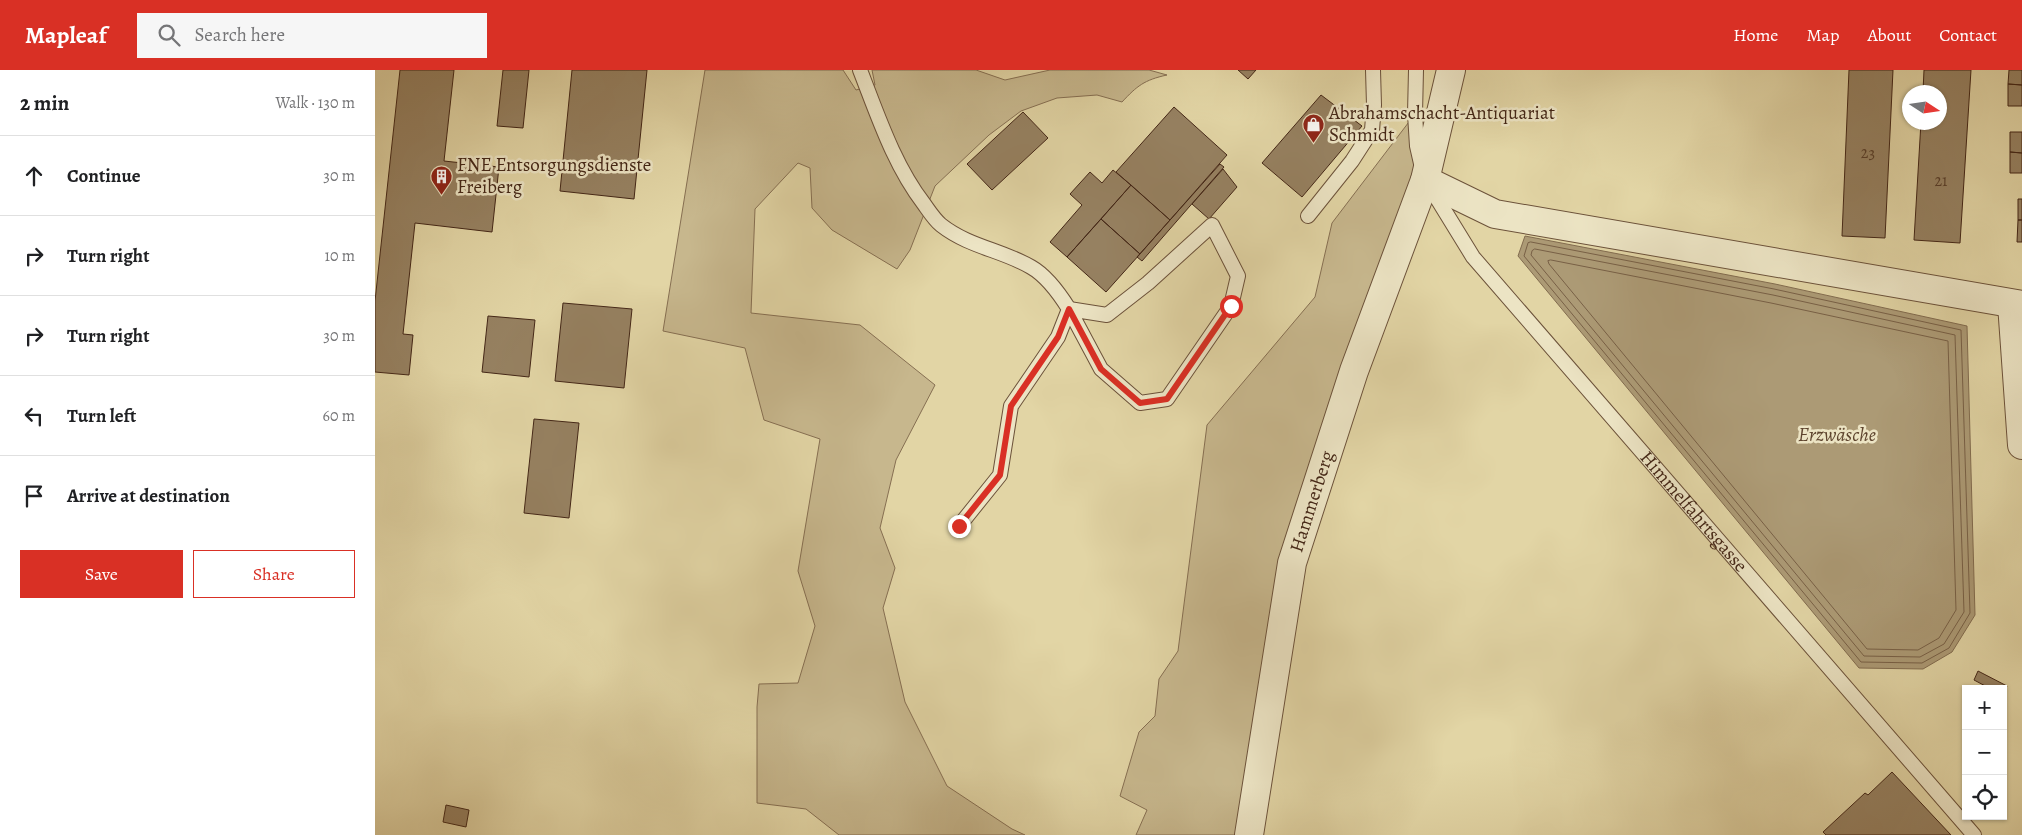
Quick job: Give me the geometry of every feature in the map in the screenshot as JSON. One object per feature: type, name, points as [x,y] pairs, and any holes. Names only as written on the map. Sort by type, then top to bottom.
[{"type":"street","points":[[1451,70],[1425,180],[1495,214],[2017,304],[2022,445]]},
{"type":"street","name":"Hammerberg","points":[[1249,835],[1292,563],[1354,371],[1425,180]]},
{"type":"lane","points":[[860,70],[890,145],[909,186],[932,216],[941,225],[976,246],[1012,257],[1032,267],[1055,288],[1069,309],[1101,369],[1140,403],[1167,399],[1231,306],[1238,276],[1212,225],[1149,283],[1107,315],[1069,309]]},
{"type":"lane","points":[[1308,216],[1352,161],[1372,130],[1374,105],[1373,70]]},
{"type":"lane","name":"Himmelfahrtsgasse","points":[[1416,70],[1415,114],[1417,146],[1425,180],[1473,257],[1974,835]]},
{"type":"lane","points":[[959,526],[1000,475],[1011,406],[1058,337],[1069,309]]},
{"type":"shaded area","points":[[705,70],[843,70],[856,90],[875,85],[872,70],[976,70],[1005,80],[1050,70],[1149,70],[1167,75],[1141,84],[1122,102],[1097,95],[1057,98],[1021,111],[989,135],[935,186],[910,250],[897,269],[832,230],[812,208],[810,168],[798,163],[755,209],[751,313],[860,325],[935,385],[896,460],[880,528],[895,568],[883,608],[905,702],[947,786],[1012,829],[1025,835],[839,835],[806,809],[757,803],[757,707],[759,684],[798,683],[815,626],[798,571],[820,439],[764,420],[745,348],[663,331]]},
{"type":"shaded area","points":[[1415,114],[1425,180],[1292,563],[1249,835],[1136,835],[1147,810],[1120,796],[1139,732],[1155,716],[1159,679],[1178,651],[1207,425],[1315,297],[1332,223]]},
{"type":"water","name":"Erzwäsche","points":[[1525,236],[1775,284],[1967,326],[1975,615],[1952,652],[1923,669],[1859,668],[1518,256]]},
{"type":"building","name":"FNE Entsorgungsdienste Freiberg","points":[[400,70],[454,70],[444,161],[499,167],[492,232],[415,223],[403,334],[413,335],[409,375],[375,372],[375,301]]},
{"type":"building","points":[[503,70],[529,70],[523,128],[497,126]]},
{"type":"building","points":[[572,70],[647,70],[634,199],[560,191]]},
{"type":"building","points":[[1238,70],[1256,70],[1248,79]]},
{"type":"building","points":[[1849,70],[1893,70],[1885,238],[1842,236]]},
{"type":"building","points":[[1924,70],[1971,70],[1960,243],[1914,240],[1921,130],[1947,130],[1947,85],[1923,85]]},
{"type":"building","points":[[2009,70],[2022,70],[2022,85],[2008,84]]},
{"type":"building","points":[[2008,84],[2022,85],[2022,106],[2008,106]]},
{"type":"building","name":"Abrahamschacht-Antiquariat Schmidt","points":[[1321,95],[1362,126],[1302,197],[1262,163]]},
{"type":"building","points":[[1174,107],[1227,155],[1170,220],[1116,172]]},
{"type":"building","points":[[1023,112],[1048,138],[992,190],[967,164]]},
{"type":"building","points":[[2010,132],[2022,132],[2022,153],[2010,152]]},
{"type":"building","points":[[2010,152],[2022,153],[2022,173],[2010,173]]},
{"type":"building","points":[[1220,164],[1224,167],[1142,261],[1137,257]]},
{"type":"building","points":[[1223,169],[1237,187],[1209,219],[1192,204]]},
{"type":"building","points":[[1113,170],[1131,185],[1067,257],[1050,242],[1082,205],[1070,194],[1090,172],[1102,183]]},
{"type":"building","points":[[1131,185],[1170,220],[1140,254],[1101,219]]},
{"type":"building","points":[[2018,199],[2022,199],[2022,220],[2018,220]]},
{"type":"building","points":[[1101,219],[1140,254],[1106,292],[1067,257]]},
{"type":"building","points":[[2018,220],[2022,220],[2022,242],[2017,242]]},
{"type":"building","points":[[563,303],[632,309],[624,388],[555,381]]},
{"type":"building","points":[[488,316],[535,320],[529,377],[482,372]]},
{"type":"building","points":[[534,419],[579,423],[569,518],[524,513]]},
{"type":"building","points":[[1978,671],[2005,685],[1983,685],[1974,680]]},
{"type":"building","points":[[1892,772],[1951,835],[1826,835],[1823,832],[1865,793],[1868,795]]},
{"type":"building","points":[[446,805],[469,810],[466,827],[443,822]]},
{"type":"place","name":"Abrahamschacht-Antiquariat Schmidt","points":[[1313,143]]},
{"type":"place","name":"FNE Entsorgungsdienste Freiberg","points":[[441,195]]},
{"type":"route","points":[[959,526],[1000,475],[1011,406],[1058,337],[1069,309],[1101,369],[1140,403],[1167,399],[1231,306]]}]
